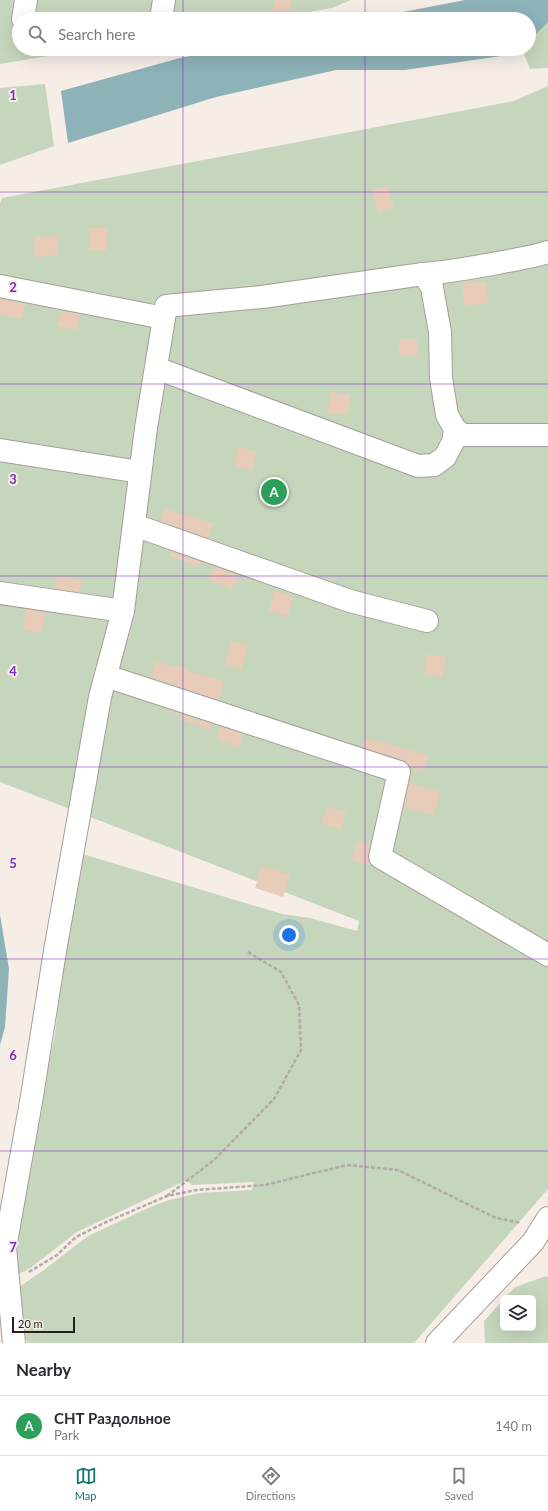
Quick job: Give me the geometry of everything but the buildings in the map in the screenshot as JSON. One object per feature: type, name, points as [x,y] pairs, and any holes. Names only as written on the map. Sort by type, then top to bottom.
[{"type":"lane","points":[[25,12],[26,0]]},
{"type":"lane","points":[[14,1343],[5,1248],[32,1096],[55,951],[100,698],[123,611],[140,472],[166,306],[262,297],[480,267],[548,252]]},
{"type":"lane","points":[[423,274],[432,288],[440,332],[441,378],[447,415],[455,429],[463,435],[548,435]]},
{"type":"lane","points":[[0,286],[164,318]]},
{"type":"lane","points":[[156,368],[418,466],[434,465],[445,457],[453,442],[455,429]]},
{"type":"lane","points":[[0,450],[140,472]]},
{"type":"lane","points":[[134,525],[350,601],[427,621]]},
{"type":"lane","points":[[0,593],[123,611]]},
{"type":"lane","points":[[106,676],[399,772],[380,857],[548,955]]},
{"type":"lane","points":[[437,1343],[534,1242],[547,1220]]},
{"type":"path","points":[[167,1196],[214,1160],[274,1099],[301,1050],[299,1005],[281,972],[246,951]]},
{"type":"path","points":[[9,1285],[57,1255],[76,1237],[104,1223],[167,1196],[196,1190],[265,1185],[347,1165],[398,1170],[496,1218],[527,1224],[547,1220]]},
{"type":"green space","points":[[0,0],[351,0],[332,8],[308,12],[12,12],[12,56],[48,56],[0,64]]},
{"type":"green space","points":[[548,5],[548,68],[530,69],[525,56],[536,56],[536,17]]},
{"type":"green space","points":[[45,84],[54,146],[0,165],[0,88]]},
{"type":"green space","points":[[548,86],[548,1189],[414,1343],[28,1343],[9,1310],[10,1293],[44,1270],[88,1236],[148,1208],[169,1200],[200,1193],[252,1190],[254,1182],[192,1185],[187,1180],[77,1232],[29,1269],[16,1275],[17,1253],[29,1154],[55,1035],[66,933],[79,853],[282,914],[310,918],[357,931],[359,921],[0,782],[0,203],[2,198],[514,101]]},
{"type":"green space","points":[[546,1276],[548,1277],[548,1343],[485,1343],[484,1321],[500,1303],[500,1331],[536,1331],[536,1295],[508,1295],[515,1287]]},
{"type":"water","points":[[465,0],[548,0],[548,22],[536,34],[536,12],[403,12]]},
{"type":"water","points":[[190,56],[502,56],[405,70],[336,70],[216,97],[68,143],[61,91]]},
{"type":"water","points":[[0,915],[9,969],[5,1027],[0,1045]]},
{"type":"place","name":"СНТ Раздольное","points":[[274,492]]}]
